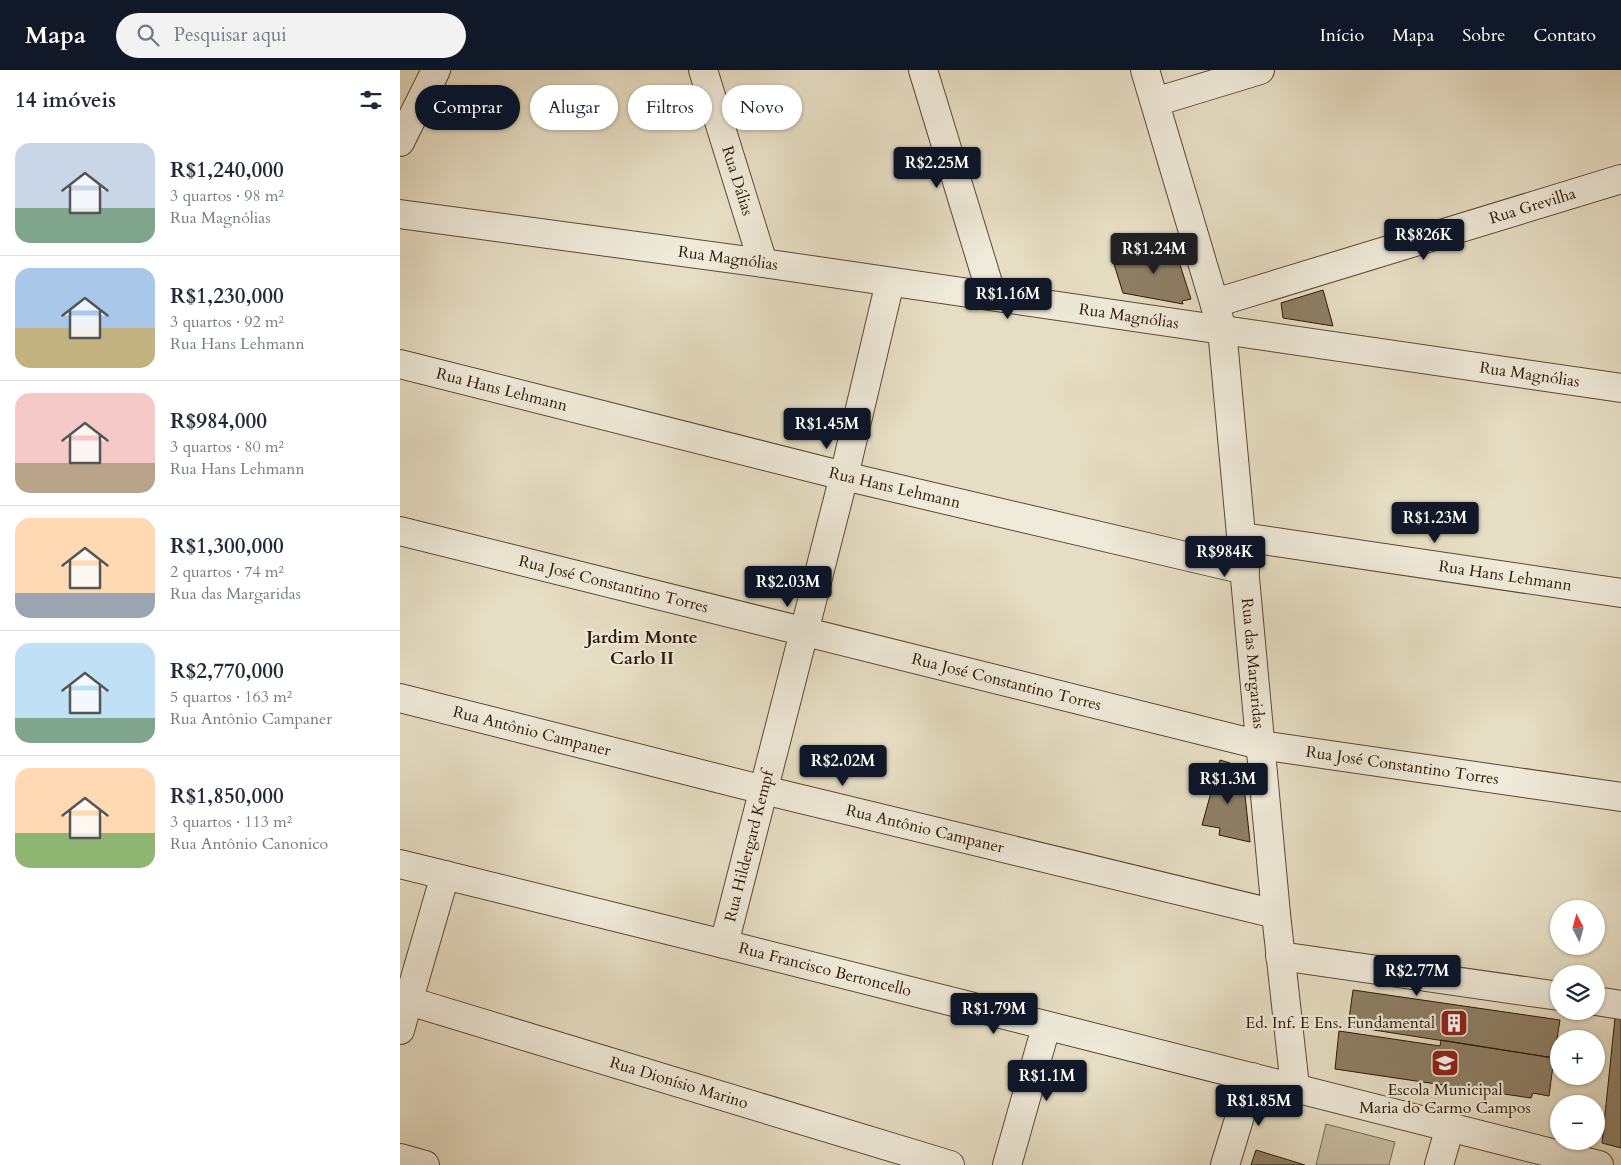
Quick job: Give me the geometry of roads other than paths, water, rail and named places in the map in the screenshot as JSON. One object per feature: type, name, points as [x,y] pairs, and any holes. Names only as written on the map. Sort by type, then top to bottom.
[{"type":"street","points":[[400,142],[436,70]]},
{"type":"street","name":"Rua Dálias","points":[[703,70],[763,263]]},
{"type":"street","points":[[923,70],[992,296]]},
{"type":"street","name":"Rua das Margaridas","points":[[1145,70],[1219,316],[1242,537],[1280,956],[1295,1087]]},
{"type":"street","points":[[1155,102],[1260,70]]},
{"type":"street","name":"Rua Grevilha","points":[[1219,316],[1621,179]]},
{"type":"street","name":"Rua Magnólias","points":[[400,214],[992,296],[1219,316],[1621,388]]},
{"type":"street","name":"Rua Hildergard Kempf","points":[[724,944],[844,476],[890,282]]},
{"type":"street","name":"Rua Hans Lehmann","points":[[400,364],[844,476],[1245,570]]},
{"type":"street","name":"Rua José Constantino Torres","points":[[400,531],[1260,745],[1621,798]]},
{"type":"street","name":"Rua Hans Lehmann","points":[[1242,537],[1621,593]]},
{"type":"street","name":"Rua Antônio Campaner","points":[[400,698],[764,790],[1276,914]]},
{"type":"street","name":"Rua Francisco Bertoncello","points":[[400,864],[724,944],[1046,1027],[1295,1087],[1599,1165]]},
{"type":"street","points":[[400,1030],[445,875]]},
{"type":"street","points":[[1280,956],[1550,995]]},
{"type":"street","name":"Rua Dionísio Marino","points":[[409,1001],[950,1165]]},
{"type":"street","points":[[1605,1002],[1621,1004]]},
{"type":"street","points":[[1007,1165],[1046,1027]]},
{"type":"street","points":[[1225,1165],[1252,1077]]},
{"type":"street","points":[[1439,1165],[1450,1127]]},
{"type":"street","points":[[400,1158],[425,1165]]},
{"type":"place","name":"Ed. Inf. E Ens. Fundamental","points":[[1454,1023]]},
{"type":"place","name":"Escola Municipal Maria do Carmo Campos","points":[[1445,1063]]},
{"type":"district","name":"Jardim Monte Carlo II","points":[[642,647]]}]
